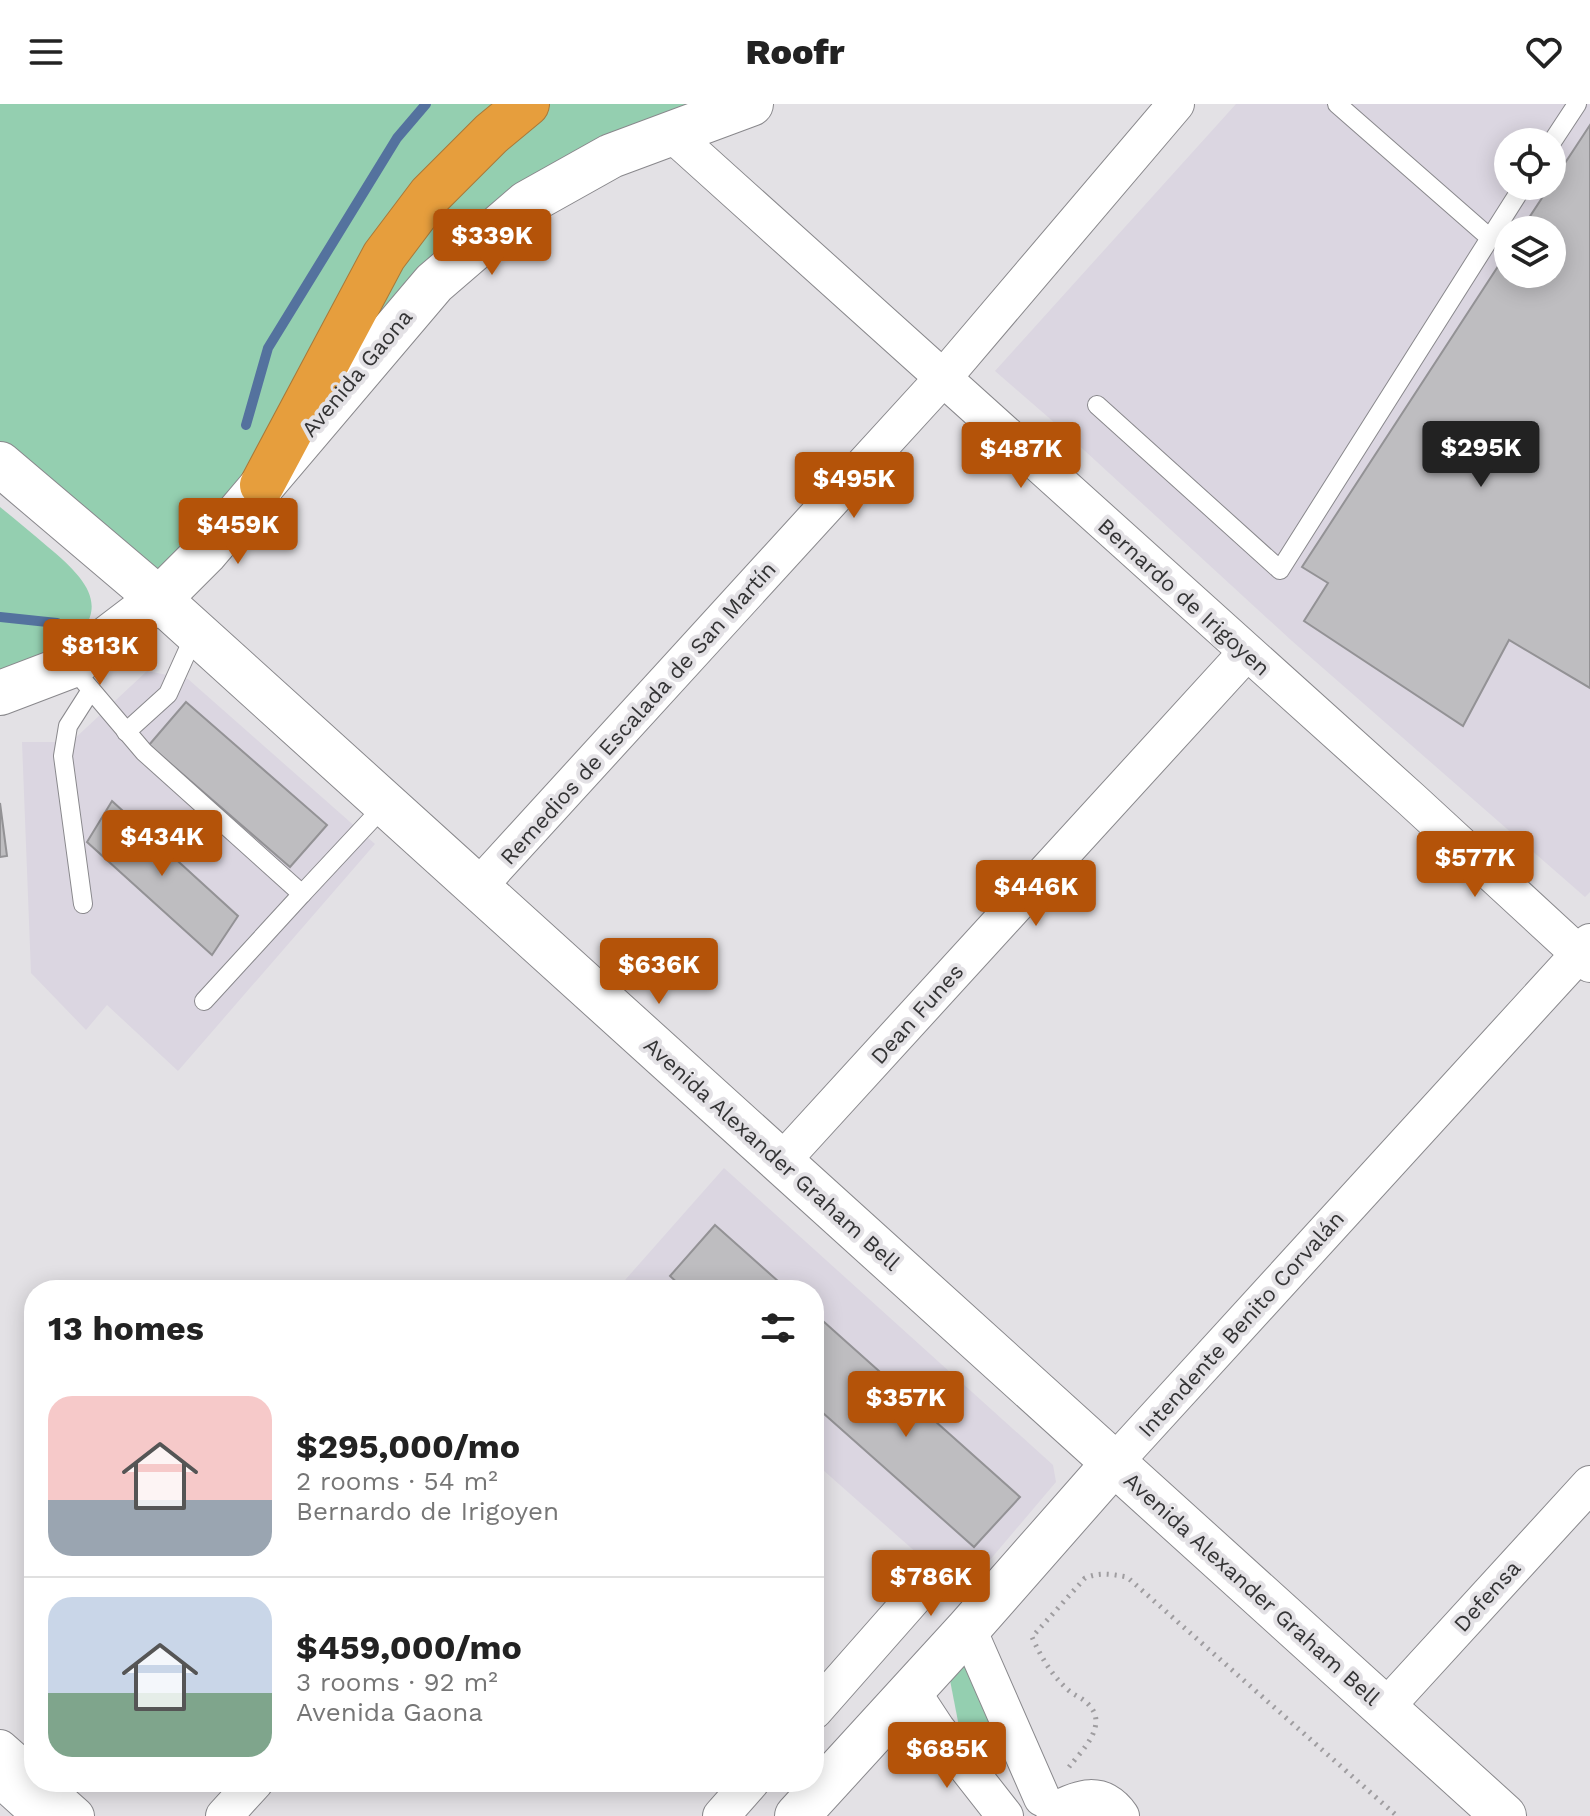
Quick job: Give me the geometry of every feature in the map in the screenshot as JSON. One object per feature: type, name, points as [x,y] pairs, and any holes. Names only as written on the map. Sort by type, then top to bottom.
[{"type":"highway","points":[[262,485],[384,256],[430,195],[491,134],[527,104]]},
{"type":"street","name":"Avenida Gaona","points":[[0,693],[81,678],[205,553],[434,283],[527,203],[611,156],[751,104]]},
{"type":"street","name":"Remedios de Escalada de San Martín","points":[[478,887],[943,378],[1176,104]]},
{"type":"street","name":"Bernardo de Irigoyen","points":[[671,133],[1246,653],[1586,953]]},
{"type":"street","name":"Avenida Alexander Graham Bell","points":[[0,464],[196,632],[1504,1816]]},
{"type":"street","name":"Dean Funes","points":[[781,1162],[1246,653]]},
{"type":"street","name":"Intendente Benito Corvalán","points":[[824,1786],[1114,1463],[1586,953]]},
{"type":"street","name":"Defensa","points":[[1385,1708],[1590,1484]]},
{"type":"street","points":[[824,1700],[925,1585]]},
{"type":"street","points":[[968,1629],[1050,1808]]},
{"type":"street","points":[[911,1690],[936,1728],[1005,1816]]},
{"type":"street","points":[[0,1748],[24,1769]]},
{"type":"street","points":[[0,1779],[41,1816]]},
{"type":"street","points":[[49,1792],[76,1816]]},
{"type":"street","points":[[224,1816],[246,1792]]},
{"type":"street","points":[[721,1816],[742,1792]]},
{"type":"street","name":"Intendente Benito Corvalán","points":[[797,1816],[819,1792]]},
{"type":"street","points":[[1005,1816],[1008,1808],[1027,1795],[1050,1808],[1097,1798],[1112,1803],[1121,1816]]},
{"type":"lane","points":[[1337,104],[1490,238]]},
{"type":"lane","points":[[1561,128],[1577,104]]},
{"type":"lane","points":[[1097,405],[1280,570],[1514,200]]},
{"type":"lane","points":[[126,732],[168,694],[196,632]]},
{"type":"lane","points":[[81,678],[144,752],[302,894]]},
{"type":"lane","points":[[81,678],[63,756],[83,904]]},
{"type":"lane","points":[[204,1001],[385,805]]},
{"type":"path","points":[[1050,1808],[1091,1740],[1096,1713],[1053,1676],[1032,1637],[1085,1578],[1111,1573],[1127,1577],[1397,1816]]},
{"type":"shaded area","points":[[1236,104],[1590,104],[1590,892],[1585,897],[1292,641],[995,371]]},
{"type":"shaded area","points":[[147,671],[188,679],[375,844],[178,1071],[107,1005],[86,1030],[31,973],[22,742],[71,742]]},
{"type":"shaded area","points":[[724,1168],[1053,1465],[1056,1482],[962,1593],[824,1471],[824,1280],[625,1280]]},
{"type":"green space","points":[[0,104],[751,104],[527,203],[159,599],[0,464]]},
{"type":"green space","points":[[0,507],[75,573],[85,585],[91,611],[87,624],[76,638],[58,653],[0,675]]},
{"type":"green space","points":[[964,1659],[998,1742],[984,1749],[961,1737],[949,1675]]},
{"type":"building","points":[[1590,125],[1590,688],[1509,640],[1463,726],[1304,621],[1328,583],[1302,567],[1494,272],[1494,288],[1566,288],[1566,216],[1530,216],[1541,200],[1566,200],[1566,162]]},
{"type":"building","points":[[186,702],[327,825],[290,867],[149,745]]},
{"type":"building","points":[[112,801],[238,916],[212,955],[87,842]]},
{"type":"building","points":[[0,803],[7,856],[0,857]]},
{"type":"building","points":[[715,1225],[777,1280],[674,1280],[670,1276]]},
{"type":"building","points":[[824,1322],[1020,1497],[974,1547],[824,1414]]},
{"type":"waterway","points":[[246,425],[268,348],[397,138],[426,104]]},
{"type":"waterway","points":[[0,617],[57,623]]}]
